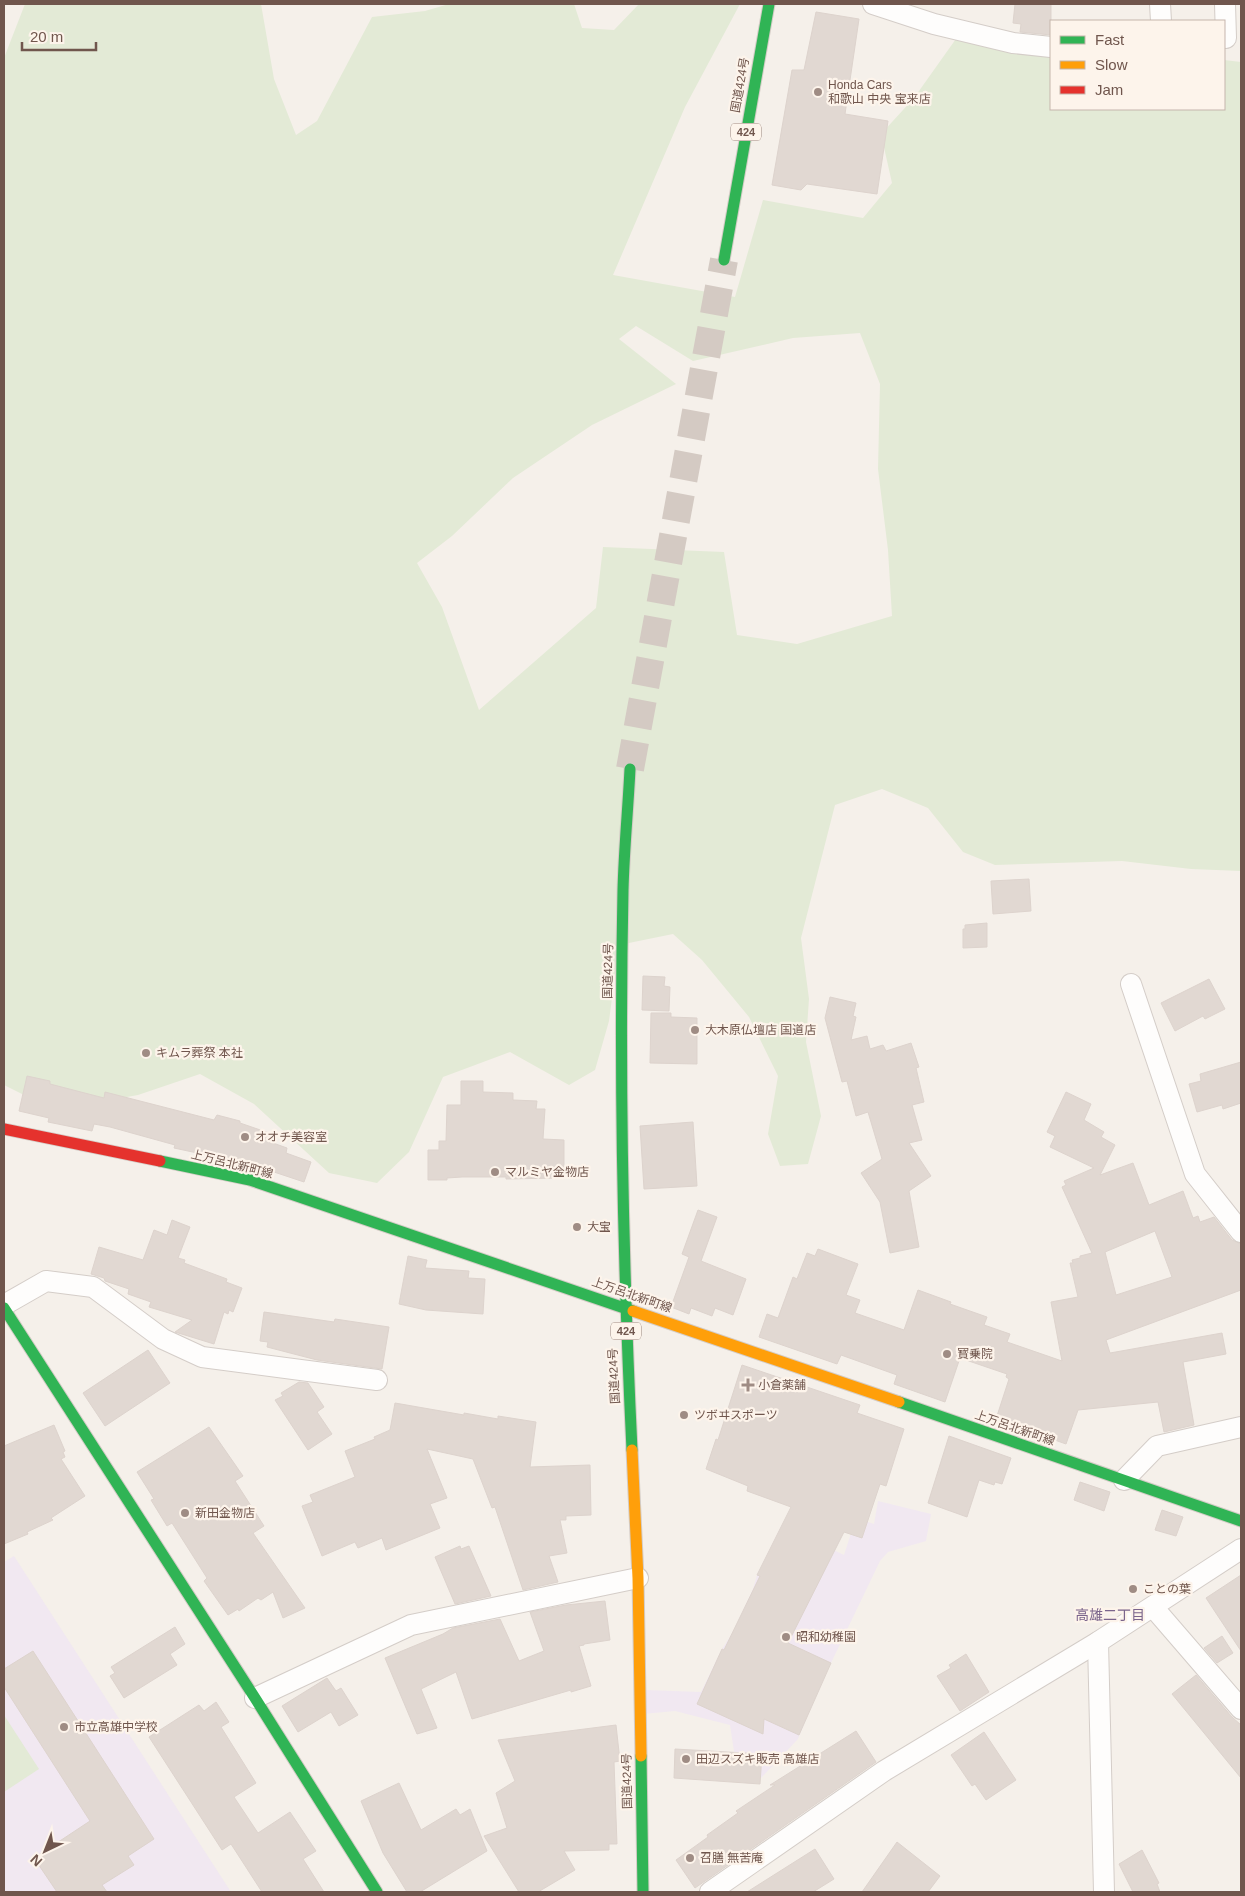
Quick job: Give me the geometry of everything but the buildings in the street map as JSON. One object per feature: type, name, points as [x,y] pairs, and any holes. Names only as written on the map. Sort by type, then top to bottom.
[{"type":"main road","name":"国道424号","points":[[724,260],[769,4]]},
{"type":"main road","name":"国道424号","points":[[630,769],[623,888],[621,1063],[625,1307],[638,1578],[643,1892]]},
{"type":"main road","name":"上万呂北新町線","points":[[4,1129],[250,1180],[625,1307],[1241,1522]]},
{"type":"main road","points":[[4,1306],[377,1892]]},
{"type":"street","points":[[873,4],[934,24],[1013,43],[1050,47]]},
{"type":"street","points":[[1160,4],[1161,20]]},
{"type":"street","points":[[1225,4],[1230,38]]},
{"type":"street","points":[[1132,984],[1194,1174],[1241,1232]]},
{"type":"street","points":[[4,1306],[46,1281],[93,1287],[164,1339],[202,1357],[377,1380]]},
{"type":"street","points":[[1124,1480],[1157,1446],[1241,1427]]},
{"type":"street","points":[[710,1892],[884,1771],[1098,1642],[1241,1548]]},
{"type":"street","points":[[255,1698],[411,1625],[638,1578]]},
{"type":"street","points":[[1153,1607],[1241,1709]]},
{"type":"street","points":[[1098,1642],[1104,1892]]},
{"type":"shaded area","name":"昭和幼稚園","points":[[878,1501],[931,1514],[926,1541],[888,1552],[880,1561],[831,1663],[826,1668],[798,1739],[761,1778],[738,1778],[730,1725],[675,1711],[643,1714],[645,1690],[701,1692],[722,1649],[733,1632],[753,1589],[757,1575],[782,1525],[844,1555],[856,1518],[874,1524]]},
{"type":"shaded area","name":"市立高雄中学校","points":[[14,1556],[231,1892],[4,1892],[4,1562]]},
{"type":"green space","points":[[25,4],[261,4],[274,79],[296,135],[317,121],[372,17],[425,11],[449,4],[574,4],[582,28],[614,30],[639,4],[740,4],[685,107],[613,275],[735,297],[763,200],[863,218],[892,183],[881,134],[914,98],[958,36],[1050,54],[1050,110],[1225,110],[1225,60],[1241,62],[1241,871],[1191,869],[1122,861],[995,865],[963,852],[928,808],[882,789],[835,805],[801,938],[809,999],[806,1042],[821,1116],[808,1164],[780,1166],[768,1134],[778,1076],[749,1017],[702,960],[673,934],[619,945],[609,1021],[595,1070],[569,1085],[510,1052],[443,1077],[409,1152],[377,1183],[329,1173],[254,1104],[200,1074],[138,1095],[54,1110],[4,1085],[4,58]],"holes":[[[636,326],[693,361],[793,338],[860,333],[880,384],[878,469],[888,550],[892,616],[797,644],[737,635],[724,552],[603,547],[596,608],[479,710],[442,607],[417,563],[452,536],[513,478],[592,425],[676,384],[619,339]]]},
{"type":"green space","points":[[4,1715],[39,1769],[4,1792]]},
{"type":"tunnel","points":[[630,769],[724,260]]},
{"type":"traffic: fast","points":[[724,260],[769,4]]},
{"type":"traffic: fast","points":[[630,769],[624,860],[621,1030],[624,1240],[632,1450]]},
{"type":"traffic: fast","points":[[160,1161],[250,1180],[633,1311]]},
{"type":"traffic: fast","points":[[4,1308],[255,1698],[377,1892]]},
{"type":"traffic: fast","points":[[899,1402],[1241,1521]]},
{"type":"traffic: fast","points":[[641,1756],[643,1892]]},
{"type":"traffic: slow","points":[[633,1311],[899,1402]]},
{"type":"traffic: slow","points":[[632,1450],[638,1578],[641,1756]]},
{"type":"traffic: jam","points":[[4,1129],[160,1161]]},
{"type":"place","name":"Honda Cars 和歌山 中央 宝来店","points":[[818,92]]},
{"type":"place","name":"大木原仏壇店 国道店","points":[[695,1030]]},
{"type":"place","name":"キムラ葬祭 本社","points":[[146,1053]]},
{"type":"place","name":"オオチ美容室","points":[[245,1137]]},
{"type":"place","name":"マルミヤ金物店","points":[[495,1172]]},
{"type":"place","name":"大宝","points":[[577,1227]]},
{"type":"place","name":"寳乗院","points":[[947,1354]]},
{"type":"place","name":"小倉薬舗","points":[[748,1385]]},
{"type":"place","name":"ツボヰスポーツ","points":[[684,1415]]},
{"type":"place","name":"新田金物店","points":[[185,1513]]},
{"type":"place","name":"ことの葉","points":[[1133,1589]]},
{"type":"place","name":"昭和幼稚園","points":[[786,1637]]},
{"type":"place","name":"市立高雄中学校","points":[[64,1727]]},
{"type":"place","name":"田辺スズキ販売 高雄店","points":[[686,1759]]},
{"type":"place","name":"召膳 無苦庵","points":[[690,1858]]},
{"type":"district","name":"高雄二丁目","points":[[1110,1615]]}]
